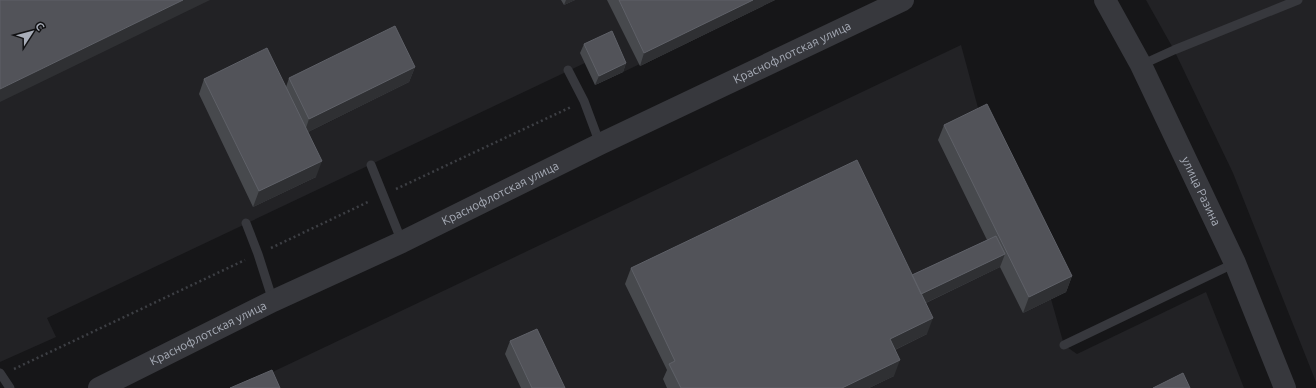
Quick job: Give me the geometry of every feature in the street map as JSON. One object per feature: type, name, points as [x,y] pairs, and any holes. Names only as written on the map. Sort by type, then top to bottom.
[{"type":"street","name":"Краснофлотская улица","points":[[99,388],[273,301],[402,242],[600,144],[903,0]]},
{"type":"street","name":"улица Разина","points":[[1105,0],[1142,65],[1235,263],[1285,388]]},
{"type":"lane","points":[[1142,65],[1174,50],[1298,0]]},
{"type":"lane","points":[[568,70],[584,101],[600,144]]},
{"type":"lane","points":[[371,164],[402,242]]},
{"type":"lane","points":[[246,223],[273,301]]},
{"type":"lane","points":[[1064,345],[1235,263]]},
{"type":"lane","points":[[4,372],[10,388]]},
{"type":"path","points":[[4,372],[584,101]]},
{"type":"shaded area","points":[[0,0],[774,0],[598,84],[587,62],[47,318],[56,337],[0,362]]},
{"type":"shaded area","points":[[1146,0],[1316,0],[1316,382],[1233,173],[1174,50]]},
{"type":"shaded area","points":[[961,45],[981,119],[1066,292],[1051,299],[1064,345],[1077,354],[1206,292],[1244,388],[239,388]]},
{"type":"building","points":[[0,0],[183,0],[0,89]]},
{"type":"building","points":[[619,0],[753,0],[644,53]]},
{"type":"building","points":[[395,26],[415,67],[309,119],[289,78]]},
{"type":"building","points":[[612,31],[626,63],[599,76],[584,44]]},
{"type":"building","points":[[267,48],[322,161],[259,191],[204,79]]},
{"type":"building","points":[[987,104],[1072,276],[1029,297],[944,125]]},
{"type":"building","points":[[857,160],[933,318],[890,339],[900,360],[842,388],[681,388],[669,364],[675,361],[631,268]]},
{"type":"building","points":[[996,236],[1005,254],[921,294],[912,275]]},
{"type":"building","points":[[537,329],[565,388],[532,388],[510,341]]},
{"type":"building","points":[[272,370],[280,388],[230,388]]},
{"type":"building","points":[[1183,373],[1190,388],[1153,388]]}]
